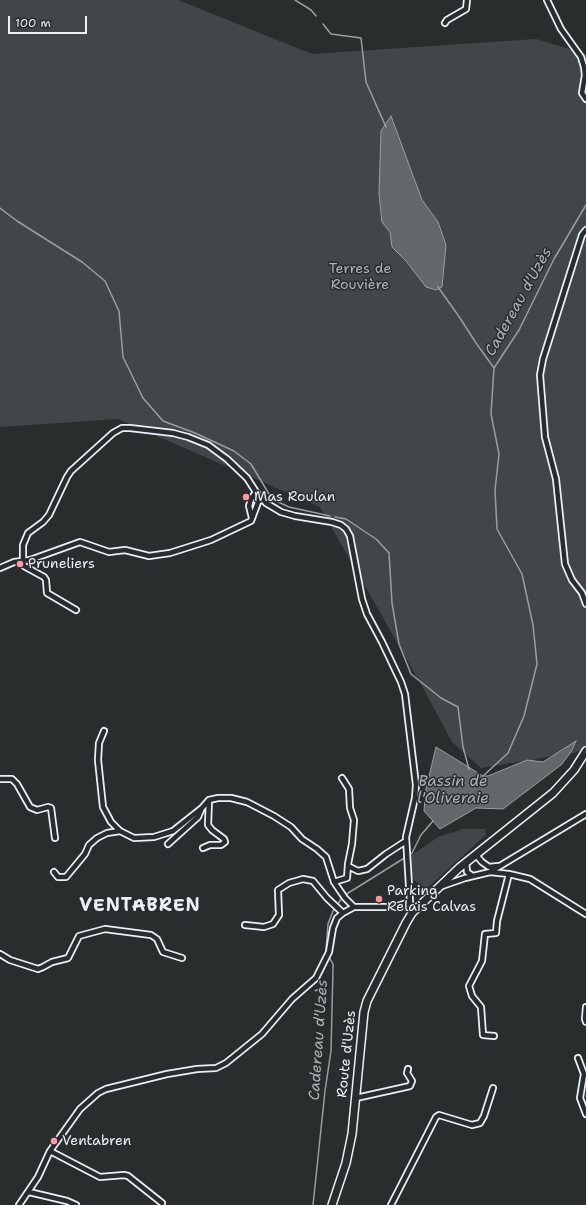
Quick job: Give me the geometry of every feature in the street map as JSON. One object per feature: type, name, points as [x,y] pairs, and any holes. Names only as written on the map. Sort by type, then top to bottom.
[{"type":"main road","name":"Route d'Uzès","points":[[332,1205],[346,1163],[352,1134],[364,1012],[367,1001],[406,923],[412,913],[466,862],[553,793],[574,770],[586,751]]},
{"type":"street","points":[[445,23],[447,20],[466,9],[467,0]]},
{"type":"street","points":[[547,0],[561,29],[575,47],[581,58],[585,76],[582,93],[586,99]]},
{"type":"street","points":[[586,230],[582,235],[545,351],[540,375],[545,437],[556,479],[565,564],[572,580],[582,593],[586,604]]},
{"type":"street","points":[[76,610],[47,593],[46,580],[44,577],[24,566],[23,545],[28,533],[43,522],[49,515],[67,477],[76,466],[113,432],[122,428],[173,434],[188,437],[208,445],[247,478],[256,492],[266,503],[281,512],[341,524],[350,536],[362,598],[367,614],[386,649],[405,694],[416,785],[415,798],[406,841],[412,913]]},
{"type":"street","points":[[252,518],[249,506],[251,499],[256,492]]},
{"type":"street","points":[[0,568],[14,562],[23,562],[80,542],[109,552],[125,550],[149,556],[170,552],[211,540],[251,521],[260,496]]},
{"type":"street","points":[[104,731],[99,743],[98,760],[103,807],[111,822],[120,831],[134,838],[154,837],[173,831],[202,808],[209,800],[230,798],[247,802],[291,827],[302,839],[326,857],[334,882],[344,897],[354,907]]},
{"type":"street","points":[[0,778],[12,779],[17,784],[30,807],[37,810],[48,807],[51,808],[55,838]]},
{"type":"street","points":[[334,882],[347,878],[354,820],[350,808],[349,789],[342,778]]},
{"type":"street","points":[[203,848],[210,845],[220,846],[224,842],[224,838],[212,830],[208,825],[209,800]]},
{"type":"street","points":[[168,844],[198,817],[202,808]]},
{"type":"street","points":[[490,872],[586,814]]},
{"type":"street","points":[[54,872],[58,877],[66,877],[85,854],[89,845],[97,838],[107,833],[120,831]]},
{"type":"street","points":[[348,866],[358,871],[367,869],[406,841]]},
{"type":"street","points":[[476,855],[489,867],[500,866]]},
{"type":"street","points":[[466,862],[467,872],[473,876]]},
{"type":"street","points":[[480,874],[482,870],[482,862]]},
{"type":"street","points":[[437,888],[490,872],[509,874],[530,879],[586,914]]},
{"type":"street","points":[[494,1036],[483,1035],[481,1007],[472,996],[469,986],[482,960],[485,934],[496,933],[497,921],[509,874]]},
{"type":"street","points":[[245,925],[264,927],[273,924],[278,915],[278,890],[289,883],[303,879],[313,882],[343,913]]},
{"type":"street","points":[[19,1205],[38,1177],[50,1151],[80,1109],[98,1093],[178,1072],[216,1068],[226,1063],[262,1034],[292,1000],[316,978],[327,954],[332,928],[337,918],[354,907],[394,907],[410,902]]},
{"type":"street","points":[[0,954],[10,960],[38,969],[52,962],[68,958],[79,936],[105,929],[151,935],[157,939],[163,952],[182,958]]},
{"type":"street","points":[[586,1007],[586,1022]]},
{"type":"street","points":[[578,1058],[584,1074],[580,1098],[586,1114]]},
{"type":"street","points":[[356,1098],[410,1086],[412,1081],[407,1073],[408,1069]]},
{"type":"street","points":[[391,1205],[436,1117],[439,1115],[472,1125],[480,1123],[484,1116],[493,1088]]},
{"type":"street","points":[[50,1151],[100,1177],[128,1176],[162,1203]]},
{"type":"street","points":[[29,1192],[67,1201],[76,1205]]},
{"type":"green space","name":"Terres de Rouvière","points":[[0,0],[178,0],[312,54],[536,39],[586,54],[586,749],[573,753],[481,768],[452,742],[320,507],[118,419],[0,427]]},
{"type":"green space","name":"Bassin de l'Oliveraie","points":[[463,829],[485,829],[486,835],[426,889],[410,877],[409,857],[438,837]]},
{"type":"water","points":[[391,116],[422,200],[438,222],[446,245],[442,287],[436,290],[426,287],[406,261],[392,247],[390,232],[382,222],[379,194],[381,131]]},
{"type":"water","name":"Bassin de l'Oliveraie","points":[[576,741],[571,752],[561,765],[503,809],[476,808],[440,829],[424,811],[426,789],[436,747],[483,776],[488,776],[527,760],[543,762]]},
{"type":"waterway","points":[[295,0],[311,10],[316,16]]},
{"type":"waterway","points":[[323,24],[331,34],[361,38],[366,82],[386,127]]},
{"type":"waterway","name":"Cadereau d'Uzès","points":[[482,777],[508,753],[524,716],[537,664],[533,625],[522,574],[497,529],[495,490],[499,454],[491,414],[494,368],[519,330],[554,259],[586,205]]},
{"type":"waterway","points":[[0,208],[17,221],[82,262],[105,281],[119,311],[123,357],[143,398],[163,421],[195,433],[234,451],[251,464],[272,499],[289,507],[330,516]]},
{"type":"waterway","points":[[438,287],[494,368]]},
{"type":"waterway","points":[[335,517],[346,519],[376,539],[389,553],[392,603],[399,644],[411,674],[441,698],[458,707],[463,747],[469,769]]},
{"type":"waterway","name":"Cadereau d'Uzès","points":[[409,855],[412,853],[421,835],[433,821]]},
{"type":"waterway","name":"Cadereau d'Uzès","points":[[345,895],[406,857]]},
{"type":"waterway","name":"Cadereau d'Uzès","points":[[327,954],[328,924],[333,911],[342,898]]},
{"type":"waterway","name":"Cadereau d'Uzès","points":[[313,1205],[325,1091],[331,1051],[333,964],[329,957]]},
{"type":"place","name":"Mas Roulan","points":[[246,497]]},
{"type":"place","name":"Pruneliers","points":[[20,564]]},
{"type":"place","name":"Parking Relais Calvas","points":[[379,899]]},
{"type":"place","name":"Ventabren","points":[[54,1141]]},
{"type":"district","name":"VENTABREN","points":[[140,906]]}]
